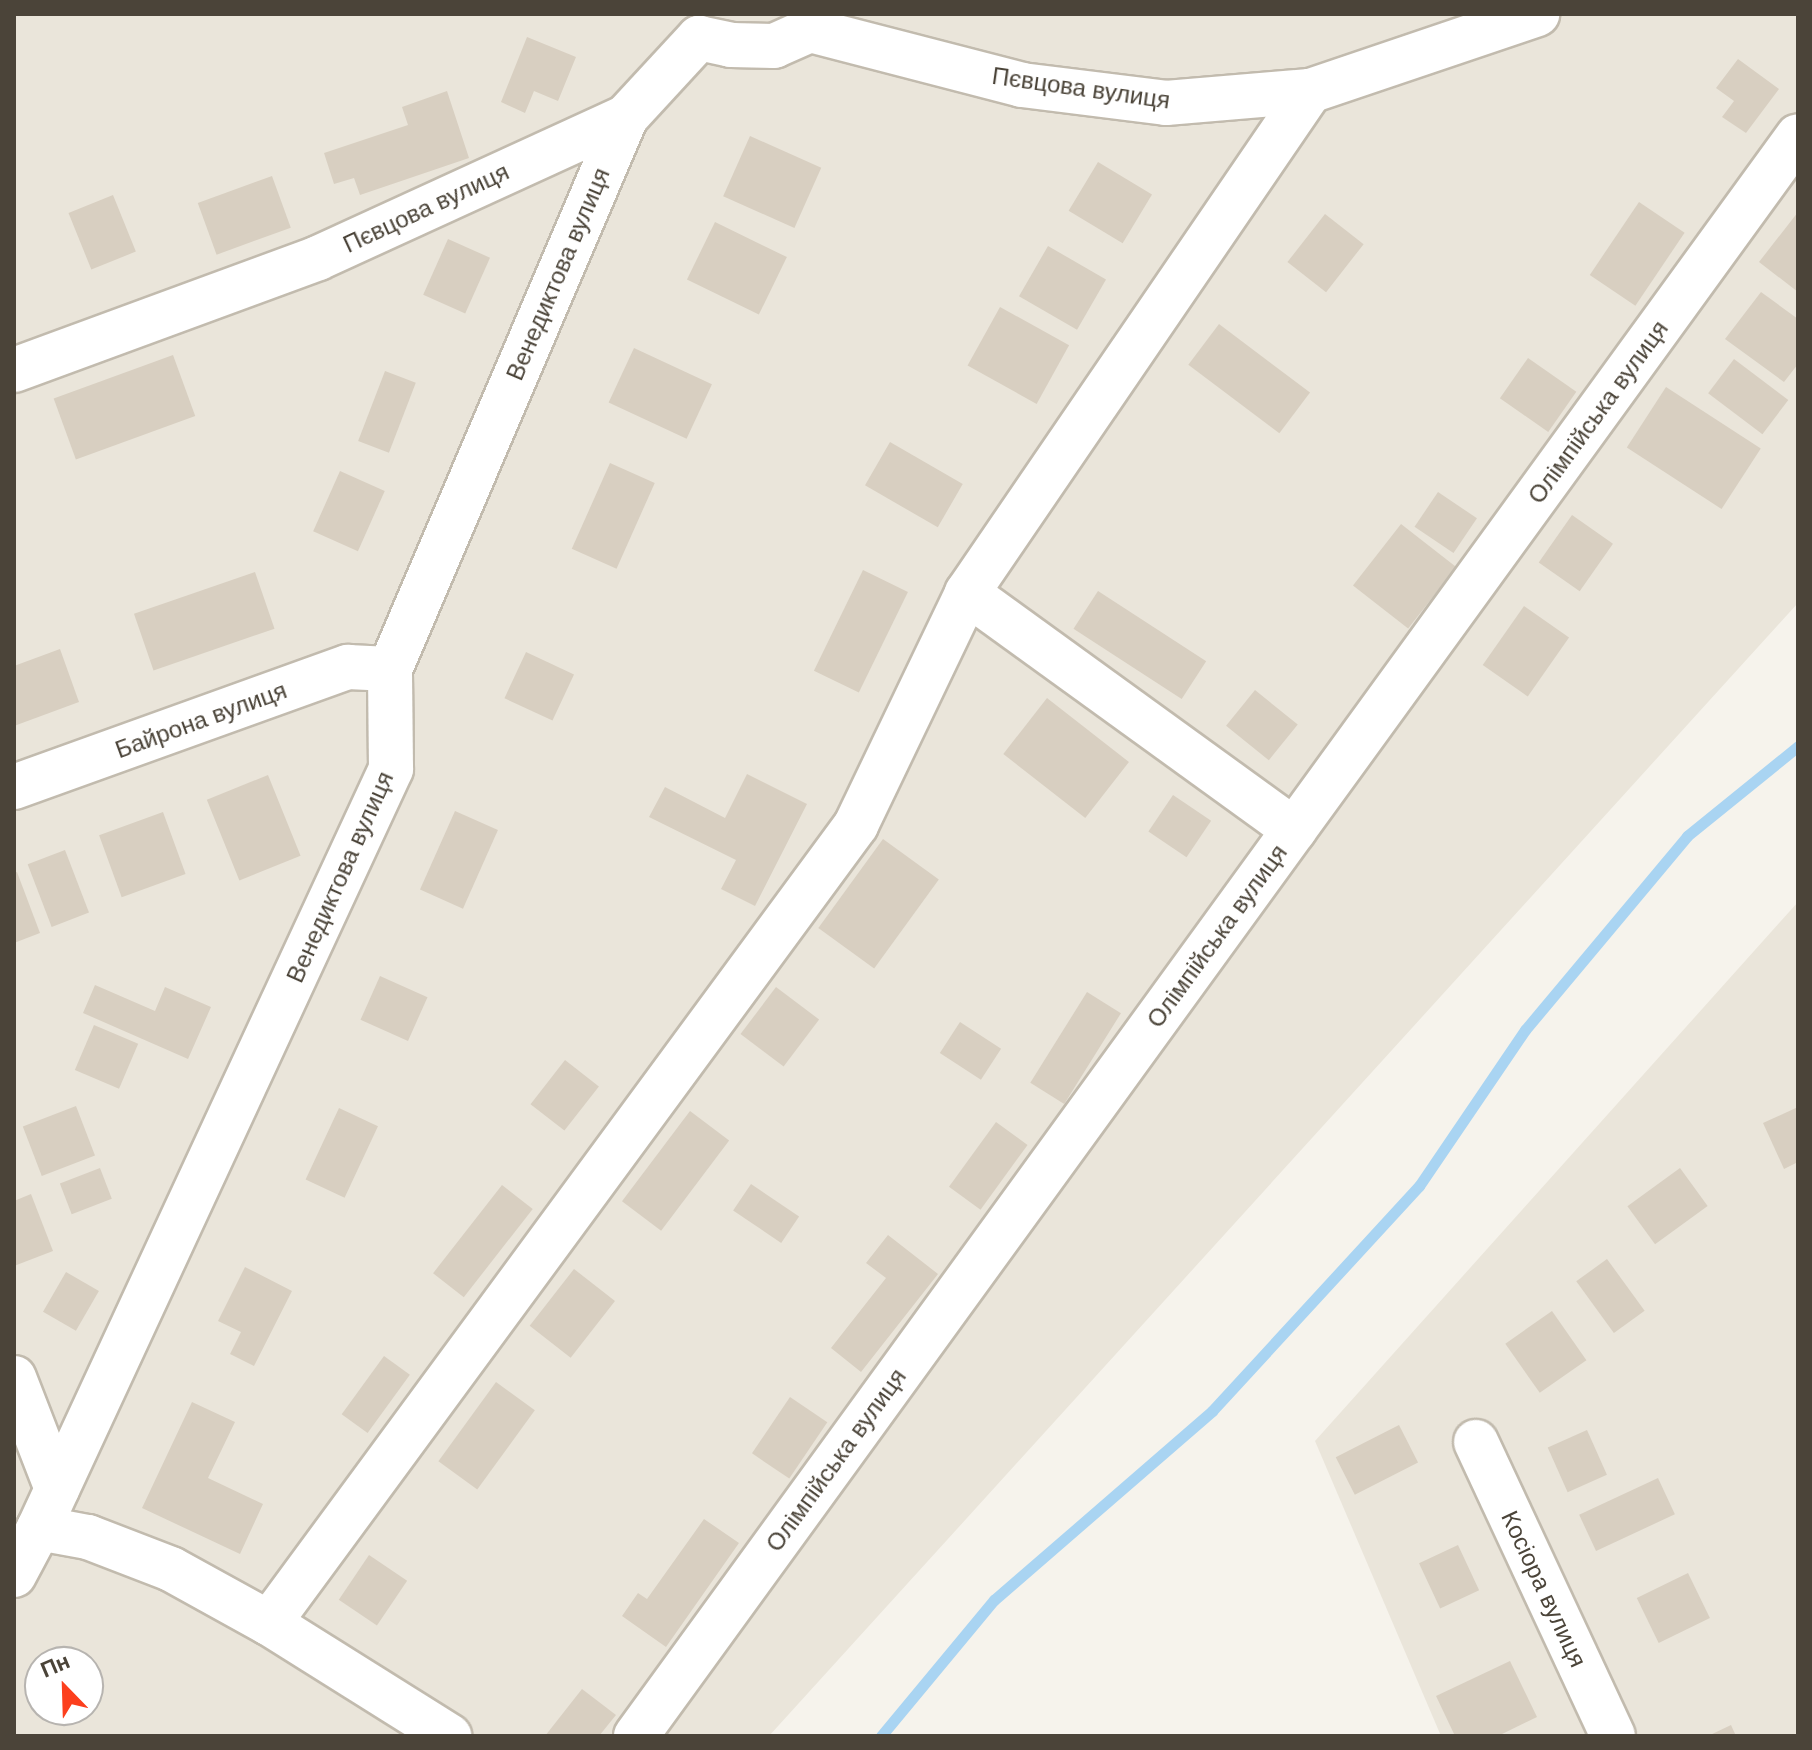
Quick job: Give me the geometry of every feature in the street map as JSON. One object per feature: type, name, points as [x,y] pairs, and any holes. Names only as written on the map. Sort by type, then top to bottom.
[{"type":"street","name":"Пєвцова вулиця","points":[[14,370],[318,258],[626,117],[694,26],[731,45],[774,46],[815,22],[1022,85],[1166,103],[1310,91],[1537,14]]},
{"type":"street","points":[[269,1623],[856,825],[967,593],[1310,91]]},
{"type":"street","name":"Венедиктова вулиця","points":[[14,1575],[39,1528],[391,769],[390,669],[626,117]]},
{"type":"street","name":"Олімпійська вулиця","points":[[636,1736],[1798,136]]},
{"type":"street","points":[[967,593],[1294,830]]},
{"type":"street","name":"Байрона вулиця","points":[[14,787],[348,667],[390,669]]},
{"type":"street","points":[[14,1378],[57,1489]]},
{"type":"street","name":"Косіора вулиця","points":[[1476,1442],[1613,1736]]},
{"type":"street","points":[[39,1528],[88,1537],[171,1569],[269,1623],[449,1736]]},
{"type":"shaded area","points":[[14,14],[1798,14],[1798,603],[769,1736],[14,1736]]},
{"type":"shaded area","points":[[1798,902],[1798,1736],[1441,1736],[1315,1441]]},
{"type":"building","points":[[527,37],[576,57],[558,101],[534,91],[525,113],[501,102]]},
{"type":"building","points":[[1738,59],[1779,89],[1746,133],[1722,117],[1734,101],[1716,88]]},
{"type":"building","points":[[447,91],[469,158],[360,195],[354,178],[334,184],[324,153],[408,125],[402,107]]},
{"type":"building","points":[[750,136],[821,168],[794,228],[723,196]]},
{"type":"building","points":[[1098,162],[1152,194],[1123,243],[1069,211]]},
{"type":"building","points":[[272,176],[291,228],[217,255],[198,203]]},
{"type":"building","points":[[113,195],[136,252],[91,270],[68,213]]},
{"type":"building","points":[[1639,202],[1685,233],[1635,306],[1590,275]]},
{"type":"building","points":[[1798,212],[1798,292],[1759,262]]},
{"type":"building","points":[[1325,214],[1364,244],[1326,292],[1287,262]]},
{"type":"building","points":[[715,222],[787,257],[759,315],[687,280]]},
{"type":"building","points":[[448,239],[490,258],[465,313],[423,295]]},
{"type":"building","points":[[1048,246],[1106,280],[1077,330],[1019,296]]},
{"type":"building","points":[[1761,292],[1798,319],[1798,364],[1784,382],[1725,339]]},
{"type":"building","points":[[1000,307],[1069,345],[1037,404],[968,366]]},
{"type":"building","points":[[1219,324],[1310,393],[1279,433],[1188,365]]},
{"type":"building","points":[[634,348],[712,384],[687,439],[609,402]]},
{"type":"building","points":[[173,355],[195,416],[76,460],[54,398]]},
{"type":"building","points":[[1528,358],[1576,392],[1548,432],[1500,398]]},
{"type":"building","points":[[1734,359],[1788,400],[1762,434],[1708,393]]},
{"type":"building","points":[[385,371],[416,383],[389,453],[358,441]]},
{"type":"building","points":[[1666,387],[1761,449],[1722,509],[1627,447]]},
{"type":"building","points":[[890,442],[963,484],[938,527],[865,485]]},
{"type":"building","points":[[610,463],[655,483],[617,569],[572,549]]},
{"type":"building","points":[[340,471],[385,491],[358,551],[313,531]]},
{"type":"building","points":[[1438,492],[1477,518],[1453,553],[1415,527]]},
{"type":"building","points":[[1572,515],[1613,544],[1580,591],[1539,563]]},
{"type":"building","points":[[1401,524],[1456,567],[1408,629],[1353,585]]},
{"type":"building","points":[[863,570],[908,592],[859,693],[814,671]]},
{"type":"building","points":[[255,572],[275,629],[154,670],[134,614]]},
{"type":"building","points":[[1098,591],[1206,661],[1182,699],[1073,629]]},
{"type":"building","points":[[1524,606],[1569,638],[1528,697],[1483,665]]},
{"type":"building","points":[[60,649],[79,702],[14,726],[14,666]]},
{"type":"building","points":[[526,652],[574,674],[552,721],[504,698]]},
{"type":"building","points":[[1255,690],[1298,725],[1269,760],[1226,726]]},
{"type":"building","points":[[1047,698],[1129,762],[1085,818],[1003,754]]},
{"type":"building","points":[[747,774],[807,804],[755,906],[721,889],[736,860],[649,817],[665,787],[725,818]]},
{"type":"building","points":[[268,775],[301,856],[239,880],[207,800]]},
{"type":"building","points":[[1173,795],[1211,821],[1187,857],[1148,831]]},
{"type":"building","points":[[455,811],[498,830],[463,909],[420,890]]},
{"type":"building","points":[[163,812],[186,874],[122,897],[99,835]]},
{"type":"building","points":[[883,839],[939,880],[874,969],[818,928]]},
{"type":"building","points":[[65,850],[89,913],[52,927],[28,864]]},
{"type":"building","points":[[17,872],[40,933],[14,943],[14,873]]},
{"type":"building","points":[[380,976],[428,997],[408,1041],[360,1020]]},
{"type":"building","points":[[95,985],[155,1011],[165,987],[211,1007],[188,1059],[83,1013]]},
{"type":"building","points":[[776,987],[819,1019],[784,1067],[740,1034]]},
{"type":"building","points":[[1087,992],[1121,1013],[1064,1104],[1030,1083]]},
{"type":"building","points":[[960,1022],[1001,1049],[981,1080],[940,1053]]},
{"type":"building","points":[[94,1025],[138,1044],[119,1089],[75,1070]]},
{"type":"building","points":[[565,1060],[599,1086],[564,1131],[531,1104]]},
{"type":"building","points":[[76,1106],[95,1155],[42,1176],[23,1126]]},
{"type":"building","points":[[1798,1107],[1798,1162],[1784,1169],[1763,1123]]},
{"type":"building","points":[[339,1108],[378,1126],[345,1198],[306,1180]]},
{"type":"building","points":[[690,1111],[729,1140],[661,1231],[622,1201]]},
{"type":"building","points":[[996,1122],[1028,1145],[981,1210],[949,1187]]},
{"type":"building","points":[[100,1168],[112,1199],[72,1214],[60,1183]]},
{"type":"building","points":[[1680,1168],[1708,1206],[1655,1244],[1627,1206]]},
{"type":"building","points":[[751,1184],[799,1216],[781,1243],[733,1211]]},
{"type":"building","points":[[502,1185],[533,1209],[464,1297],[433,1273]]},
{"type":"building","points":[[31,1194],[53,1251],[14,1266],[14,1201]]},
{"type":"building","points":[[888,1235],[938,1274],[861,1372],[831,1348],[886,1278],[866,1263]]},
{"type":"building","points":[[1607,1259],[1645,1311],[1614,1333],[1576,1281]]},
{"type":"building","points":[[245,1267],[292,1291],[254,1366],[230,1354],[241,1332],[218,1321]]},
{"type":"building","points":[[574,1269],[615,1301],[571,1358],[530,1326]]},
{"type":"building","points":[[66,1272],[99,1291],[76,1331],[43,1312]]},
{"type":"building","points":[[1552,1311],[1586,1360],[1540,1393],[1505,1344]]},
{"type":"building","points":[[384,1356],[410,1375],[368,1433],[342,1414]]},
{"type":"building","points":[[496,1382],[535,1410],[477,1489],[438,1461]]},
{"type":"building","points":[[790,1397],[827,1422],[789,1479],[752,1453]]},
{"type":"building","points":[[192,1402],[235,1422],[208,1478],[263,1504],[240,1554],[142,1508]]},
{"type":"building","points":[[1399,1425],[1418,1462],[1355,1495],[1336,1457]]},
{"type":"building","points":[[1587,1430],[1607,1475],[1568,1492],[1548,1447]]},
{"type":"building","points":[[1658,1478],[1675,1514],[1596,1551],[1579,1515]]},
{"type":"building","points":[[704,1519],[739,1543],[666,1647],[622,1616],[638,1593],[647,1599]]},
{"type":"building","points":[[1458,1545],[1479,1590],[1440,1608],[1419,1563]]},
{"type":"building","points":[[369,1555],[407,1581],[377,1625],[339,1600]]},
{"type":"building","points":[[1688,1573],[1710,1618],[1659,1643],[1637,1598]]},
{"type":"building","points":[[1510,1661],[1537,1717],[1498,1736],[1455,1736],[1436,1696]]},
{"type":"building","points":[[582,1689],[616,1715],[599,1736],[545,1736]]},
{"type":"building","points":[[1731,1725],[1736,1736],[1708,1736]]},
{"type":"waterway","points":[[881,1736],[994,1600],[1212,1411],[1419,1186],[1525,1030],[1687,836],[1798,746]]}]
